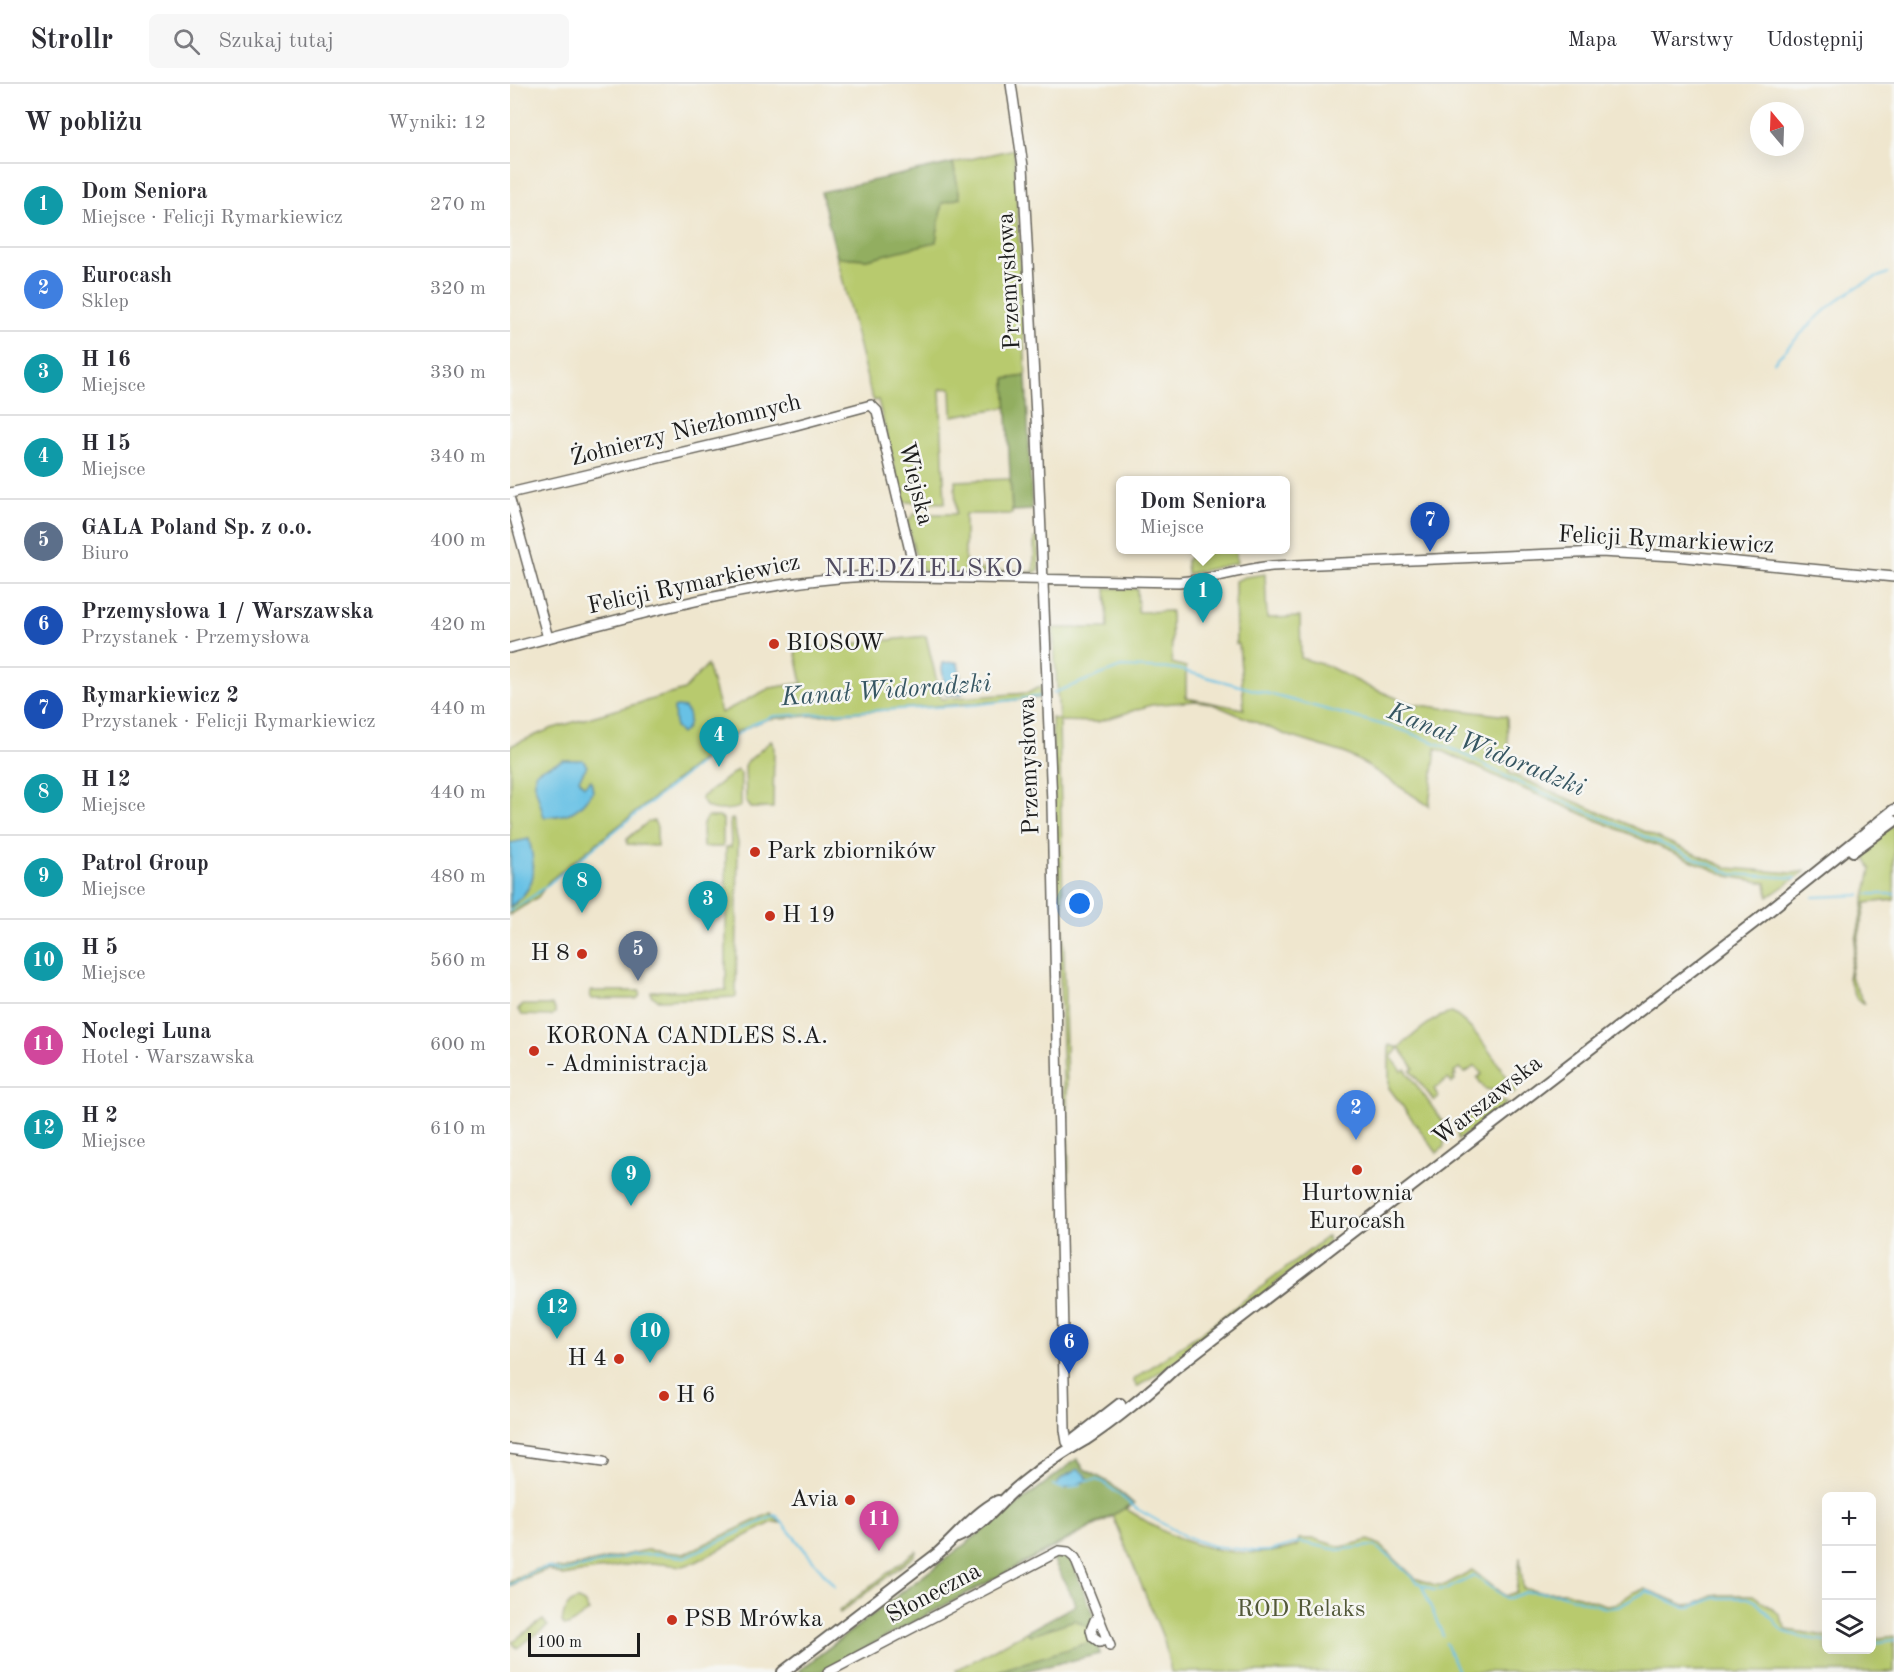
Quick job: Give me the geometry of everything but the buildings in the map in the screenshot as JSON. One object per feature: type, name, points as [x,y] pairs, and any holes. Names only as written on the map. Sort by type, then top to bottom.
[{"type":"main road","name":"Warszawska","points":[[788,1670],[957,1537],[965,1526],[993,1503],[1008,1496],[1071,1447],[1097,1431],[1175,1368],[1826,866],[1894,810]]},
{"type":"main road","name":"Warszawska","points":[[1826,866],[1859,847],[1894,820]]},
{"type":"street","name":"Przemysłowa","points":[[1011,84],[1023,166],[1043,578],[1052,803],[1065,1430],[1067,1442],[1071,1447]]},
{"type":"street","name":"Żołnierzy Niezłomnych","points":[[510,493],[781,429],[871,405]]},
{"type":"street","name":"Wiejska","points":[[871,405],[877,411],[916,576]]},
{"type":"street","points":[[510,500],[548,638]]},
{"type":"street","name":"Felicji Rymarkiewicz","points":[[510,648],[718,596],[786,583],[868,576],[1179,582],[1272,566],[1600,552],[1675,556],[1894,577]]},
{"type":"street","points":[[510,1449],[603,1462]]},
{"type":"street","name":"Słoneczna","points":[[828,1672],[1059,1551],[1068,1552],[1075,1558],[1109,1643]]},
{"type":"green space","points":[[1014,149],[1026,376],[1005,379],[1007,407],[952,416],[951,388],[940,389],[945,503],[903,502],[878,400],[874,401],[870,391],[837,257],[867,259],[942,203],[960,198],[953,163]]},
{"type":"green space","points":[[953,163],[960,198],[942,203],[936,242],[867,259],[837,257],[821,192]]},
{"type":"green space","points":[[1026,376],[1032,510],[1012,511],[1005,379]]},
{"type":"green space","points":[[1010,479],[1012,514],[965,514],[965,569],[971,569],[970,574],[936,574],[922,569],[911,540],[907,519],[914,514],[956,514],[955,481]]},
{"type":"green space","points":[[1034,538],[1038,539],[1039,570],[1035,573],[975,573],[975,569],[1034,572]]},
{"type":"green space","points":[[1193,554],[1236,554],[1237,563],[1187,574],[1186,561]]},
{"type":"green space","points":[[1265,574],[1267,618],[1300,617],[1301,658],[1328,666],[1367,686],[1411,704],[1507,716],[1509,773],[1728,868],[1793,873],[1806,871],[1768,897],[1766,883],[1728,876],[1517,786],[1436,748],[1429,806],[1344,753],[1286,735],[1210,703],[1196,701],[1151,705],[1098,722],[1059,721],[1069,1183],[1066,1179],[1052,718],[1059,720],[1053,628],[1108,628],[1106,588],[1137,589],[1138,612],[1171,611],[1172,663],[1186,667],[1186,698],[1244,709],[1239,644],[1236,644],[1235,581]]},
{"type":"green space","points":[[926,636],[941,699],[1028,693],[1041,686],[1040,698],[768,719],[738,731],[549,881],[538,897],[510,915],[510,746],[550,729],[684,690],[707,665],[721,713],[770,688],[802,683],[795,650]]},
{"type":"green space","points":[[771,741],[774,746],[773,808],[751,808],[746,801],[746,763]]},
{"type":"green space","points":[[737,770],[741,773],[741,806],[724,810],[706,806],[701,798]]},
{"type":"green space","points":[[708,817],[723,819],[723,847],[703,847],[702,827]]},
{"type":"green space","points":[[733,819],[738,843],[736,997],[658,1000],[651,995],[651,991],[726,990],[726,847],[731,847],[730,820]]},
{"type":"green space","points":[[654,821],[657,827],[657,846],[627,844],[627,839],[648,822]]},
{"type":"green space","points":[[1894,825],[1894,900],[1866,903],[1850,976],[1865,1004],[1856,998],[1848,978],[1871,869],[1861,848]]},
{"type":"green space","points":[[590,991],[640,991],[636,999],[591,999]]},
{"type":"green space","points":[[523,1005],[552,1005],[555,1013],[551,1016],[522,1015],[518,1010]]},
{"type":"green space","points":[[1452,1013],[1471,1028],[1517,1091],[1514,1093],[1485,1089],[1477,1078],[1482,1074],[1475,1066],[1465,1073],[1460,1068],[1454,1072],[1456,1075],[1452,1083],[1448,1079],[1434,1089],[1439,1097],[1434,1101],[1411,1071],[1414,1068],[1399,1047],[1431,1022]]},
{"type":"green space","points":[[1389,1045],[1399,1048],[1391,1057],[1402,1071],[1405,1069],[1443,1122],[1444,1147],[1437,1153],[1389,1088]]},
{"type":"green space","points":[[1492,1099],[1507,1103],[1458,1140],[1457,1126]]},
{"type":"green space","points":[[1328,1236],[1329,1242],[1169,1366],[1137,1387],[1133,1380],[1213,1324]]},
{"type":"green space","name":"ROD Relaks","points":[[1077,1459],[1084,1469],[1110,1483],[1134,1504],[1126,1509],[1169,1534],[1211,1548],[1254,1553],[1297,1546],[1299,1539],[1315,1539],[1341,1547],[1369,1540],[1380,1545],[1415,1578],[1435,1585],[1445,1585],[1472,1570],[1505,1596],[1516,1592],[1520,1557],[1523,1588],[1539,1592],[1567,1592],[1606,1605],[1616,1604],[1634,1592],[1645,1589],[1685,1605],[1696,1604],[1712,1596],[1753,1595],[1778,1613],[1787,1630],[1822,1635],[1822,1654],[1876,1654],[1876,1638],[1894,1636],[1894,1672],[1171,1672],[1164,1640],[1113,1516],[820,1672],[799,1672]]},
{"type":"green space","points":[[1077,1459],[1084,1469],[1110,1483],[1133,1504],[820,1672],[799,1671]]},
{"type":"green space","points":[[771,1513],[780,1523],[773,1522],[696,1562],[683,1566],[632,1564],[563,1576],[548,1569],[510,1586],[510,1582],[541,1568],[563,1569],[647,1550],[684,1554]]},
{"type":"green space","points":[[917,1550],[914,1556],[840,1613],[839,1611]]},
{"type":"green space","points":[[1063,1555],[1070,1557],[1094,1615],[1089,1628],[1075,1620],[1030,1635],[1026,1632],[1076,1605],[1053,1559]]},
{"type":"green space","points":[[578,1600],[584,1603],[589,1611],[569,1626],[564,1626],[562,1622],[566,1608]]},
{"type":"green space","points":[[1076,1605],[1100,1654],[1020,1672],[957,1672],[956,1670]]},
{"type":"green space","points":[[543,1620],[548,1626],[517,1648],[512,1642]]},
{"type":"green space","points":[[1093,1641],[1098,1645],[1100,1654],[1020,1672],[995,1672]]},
{"type":"water","points":[[943,663],[958,663],[963,691],[962,694],[946,695]]},
{"type":"water","points":[[674,708],[685,708],[689,718],[686,729],[681,734],[675,727]]},
{"type":"water","points":[[563,760],[583,760],[587,766],[579,779],[584,786],[591,780],[593,791],[583,804],[573,811],[544,817],[535,786],[535,774]]},
{"type":"water","points":[[529,839],[533,859],[533,877],[526,892],[510,907],[510,843]]},
{"type":"water","points":[[1078,1469],[1085,1474],[1088,1480],[1065,1489],[1056,1486],[1062,1478]]},
{"type":"waterway","points":[[1774,362],[1812,322],[1839,299],[1853,289],[1888,273]]},
{"type":"waterway","name":"Kanał Widoradzki","points":[[1053,693],[1121,667],[1177,669],[1402,730],[1457,751],[1513,780],[1732,874],[1796,878]]},
{"type":"waterway","name":"Kanał Widoradzki","points":[[510,911],[536,894],[730,739],[751,725],[774,716],[974,705],[1042,696]]},
{"type":"waterway","name":"Kanał Widoradzki","points":[[1868,894],[1894,894]]},
{"type":"waterway","name":"Kanał Widoradzki","points":[[1813,897],[1860,895]]},
{"type":"waterway","points":[[1086,1481],[1103,1482],[1137,1509],[1188,1538],[1213,1546],[1254,1551],[1269,1551],[1300,1542],[1338,1550],[1371,1546],[1390,1557],[1417,1582],[1433,1590],[1447,1589],[1474,1576],[1506,1598],[1526,1592],[1560,1594],[1606,1608],[1618,1607],[1647,1591],[1683,1607],[1691,1607],[1715,1598],[1748,1598],[1755,1601],[1782,1631],[1822,1640]]},
{"type":"waterway","points":[[1070,1488],[1081,1484]]},
{"type":"waterway","points":[[1053,1485],[1064,1489]]},
{"type":"waterway","points":[[510,1585],[532,1572],[548,1567],[562,1572],[633,1555],[659,1554],[685,1557],[776,1515],[835,1587]]},
{"type":"waterway","points":[[1422,1586],[1443,1636]]},
{"type":"waterway","points":[[1876,1642],[1894,1640]]},
{"type":"waterway","points":[[1446,1643],[1458,1672]]},
{"type":"place","name":"Rymarkiewicz 2","points":[[1430,552]]},
{"type":"place","name":"Dom Seniora","points":[[1203,623]]},
{"type":"place","name":"BIOSOW","points":[[774,644]]},
{"type":"place","name":"H 15","points":[[719,767]]},
{"type":"place","name":"Park zbiorników","points":[[755,852]]},
{"type":"place","name":"H 12","points":[[582,913]]},
{"type":"place","name":"H 19","points":[[770,916]]},
{"type":"place","name":"H 16","points":[[708,931]]},
{"type":"place","name":"H 8","points":[[582,954]]},
{"type":"place","name":"GALA Poland Sp. z o.o.","points":[[638,981]]},
{"type":"place","name":"KORONA CANDLES S.A. - Administracja","points":[[534,1051]]},
{"type":"place","name":"Eurocash","points":[[1356,1140]]},
{"type":"place","name":"Hurtownia Eurocash","points":[[1357,1170]]},
{"type":"place","name":"Patrol Group","points":[[631,1206]]},
{"type":"place","name":"H 2","points":[[557,1339]]},
{"type":"place","name":"H 4","points":[[619,1359]]},
{"type":"place","name":"H 5","points":[[650,1363]]},
{"type":"place","name":"Przemysłowa 1 / Warszawska","points":[[1069,1374]]},
{"type":"place","name":"H 6","points":[[664,1396]]},
{"type":"place","name":"Avia","points":[[850,1500]]},
{"type":"place","name":"Noclegi Luna","points":[[879,1551]]},
{"type":"place","name":"PSB Mrówka","points":[[672,1620]]},
{"type":"district","name":"NIEDZIELSKO","points":[[924,569]]}]
